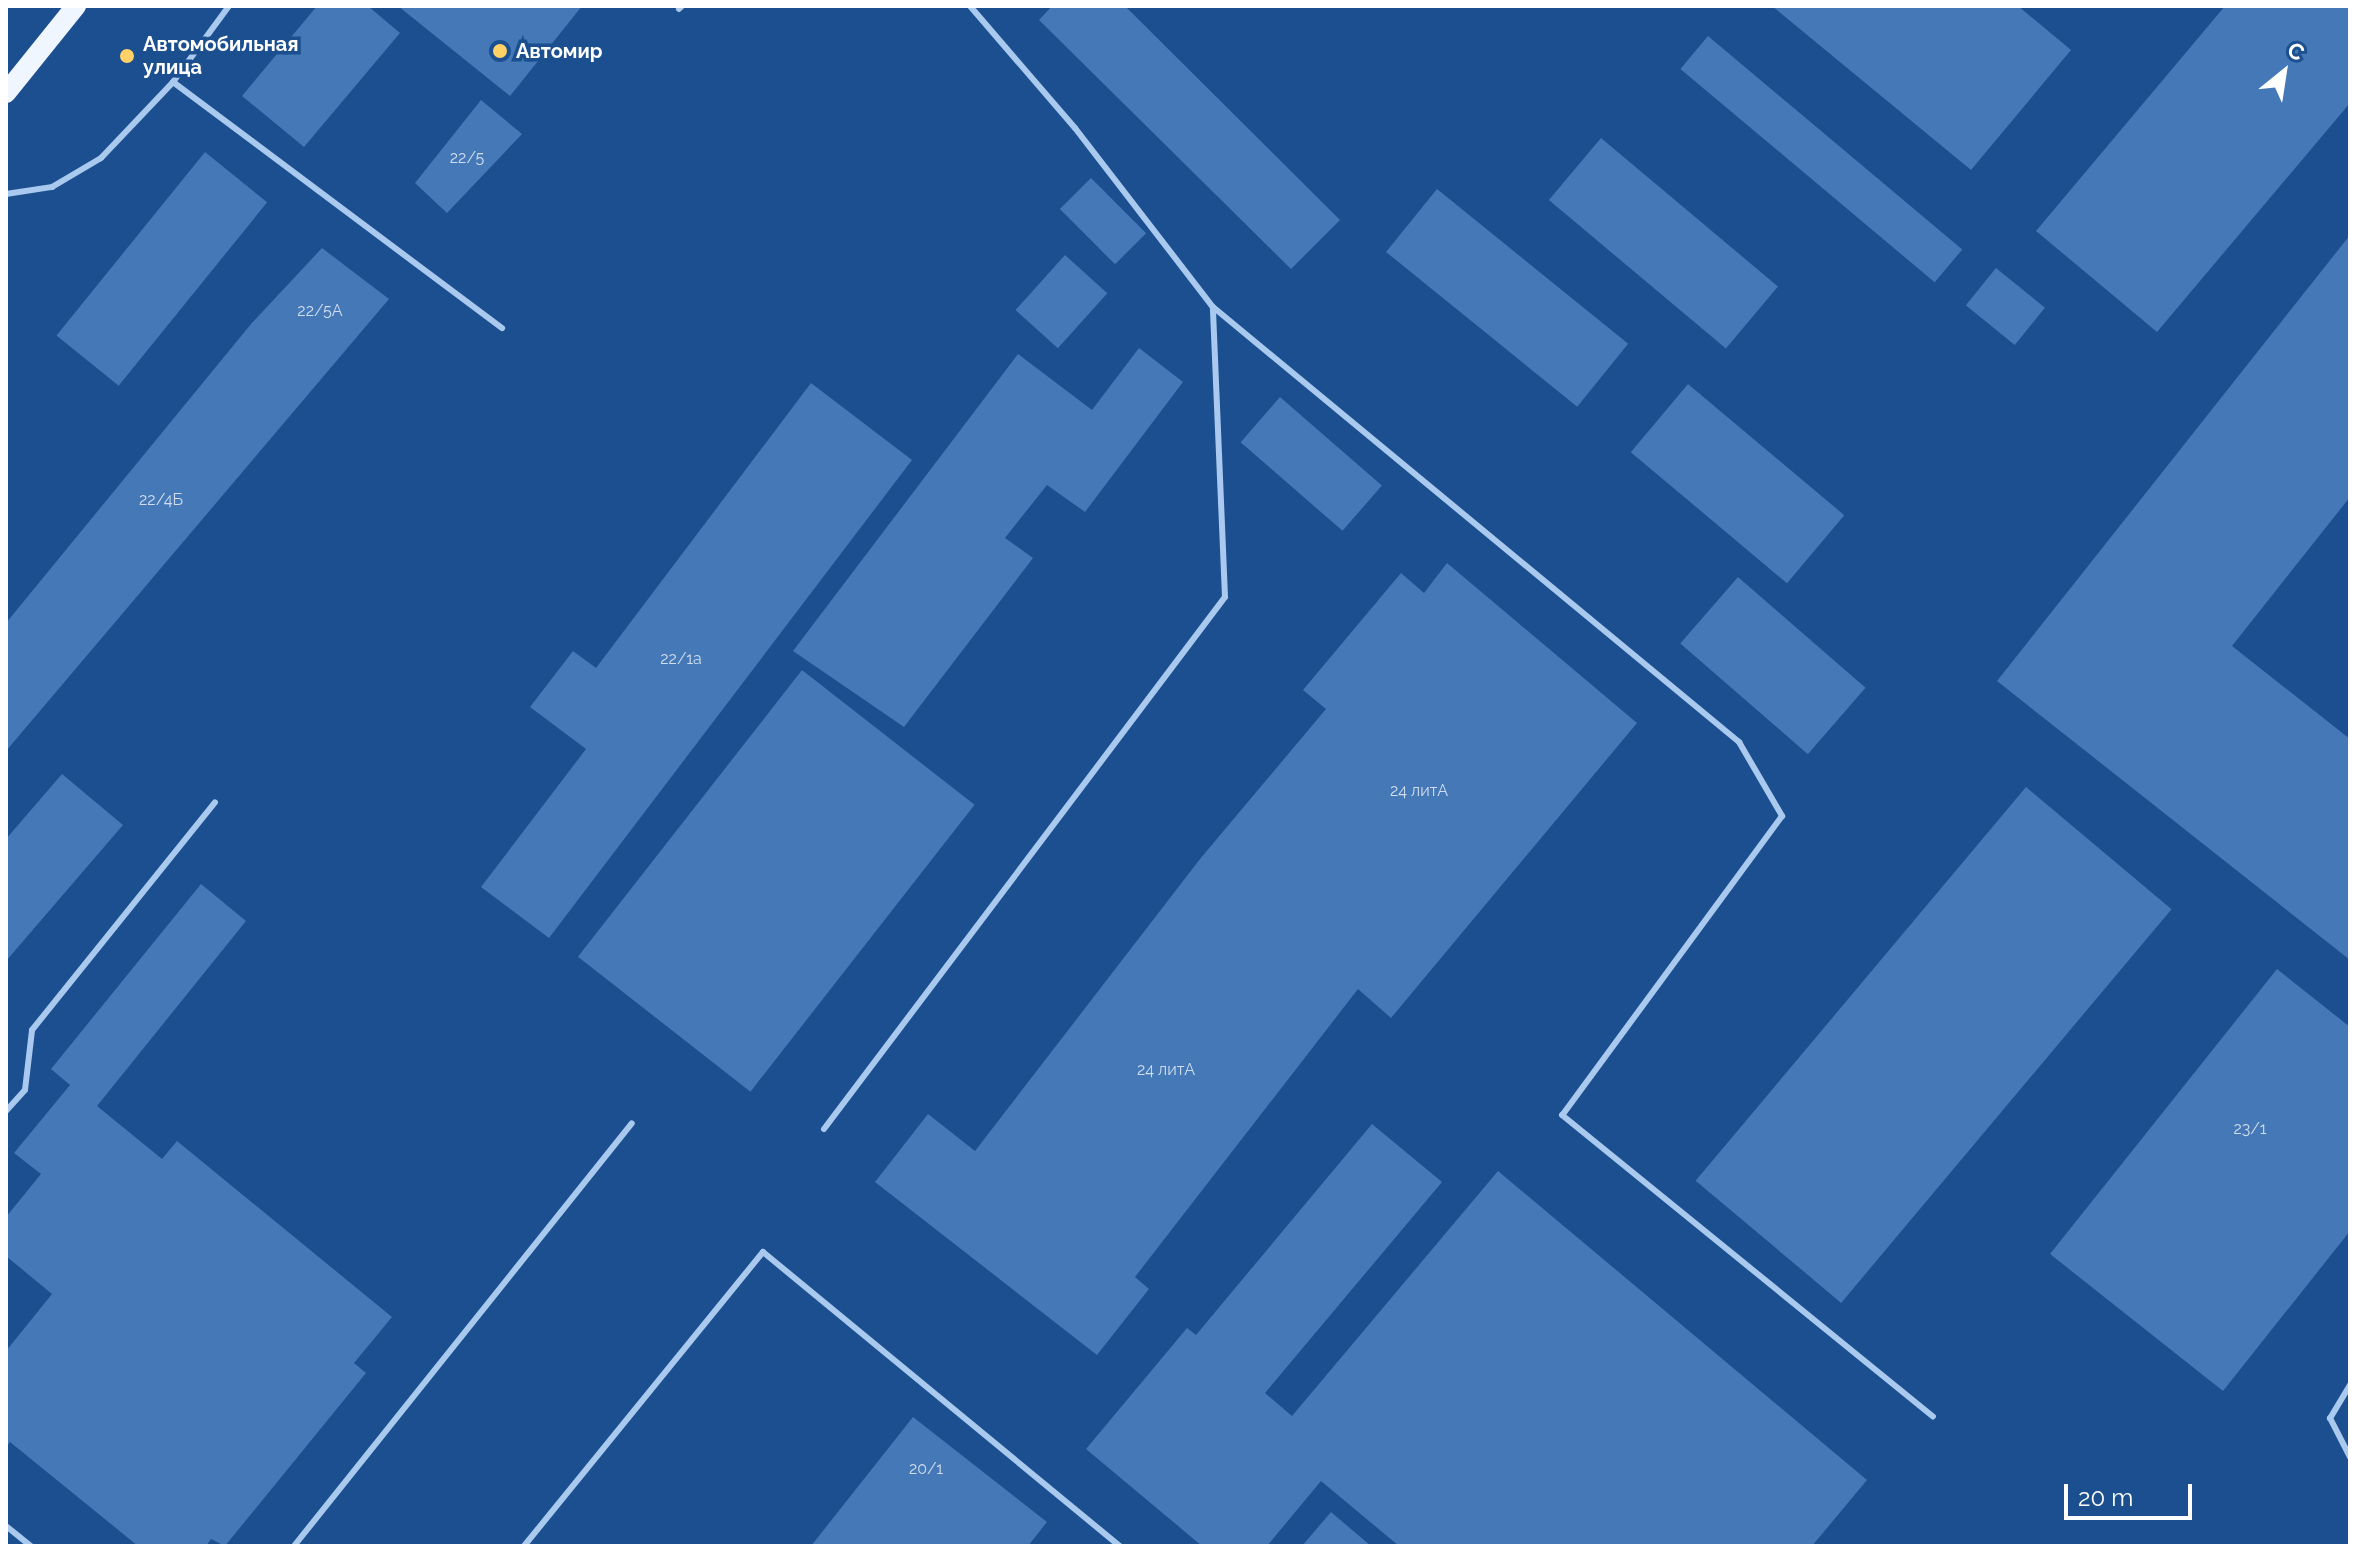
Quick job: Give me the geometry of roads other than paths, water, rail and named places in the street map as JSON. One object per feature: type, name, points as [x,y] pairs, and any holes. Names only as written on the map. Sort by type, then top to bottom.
[{"type":"main road","points":[[6,93],[76,6]]},
{"type":"lane","points":[[6,194],[52,187],[101,158],[173,82],[229,6]]},
{"type":"lane","points":[[970,6],[1075,128],[1213,307],[1739,742],[1782,816],[1562,1115],[1933,1417]]},
{"type":"lane","points":[[173,82],[502,328]]},
{"type":"lane","points":[[824,1129],[1225,597],[1213,307]]},
{"type":"lane","points":[[6,1111],[25,1090],[32,1030],[215,802]]},
{"type":"lane","points":[[294,1546],[632,1123]]},
{"type":"lane","points":[[524,1546],[763,1252],[1120,1546]]},
{"type":"lane","points":[[2350,1385],[2330,1418],[2341,1451],[2350,1457]]},
{"type":"lane","points":[[6,1526],[22,1543],[31,1546]]},
{"type":"place","name":"Автомир","points":[[500,51]]},
{"type":"place","name":"Автомобильная улица","points":[[127,56]]}]
